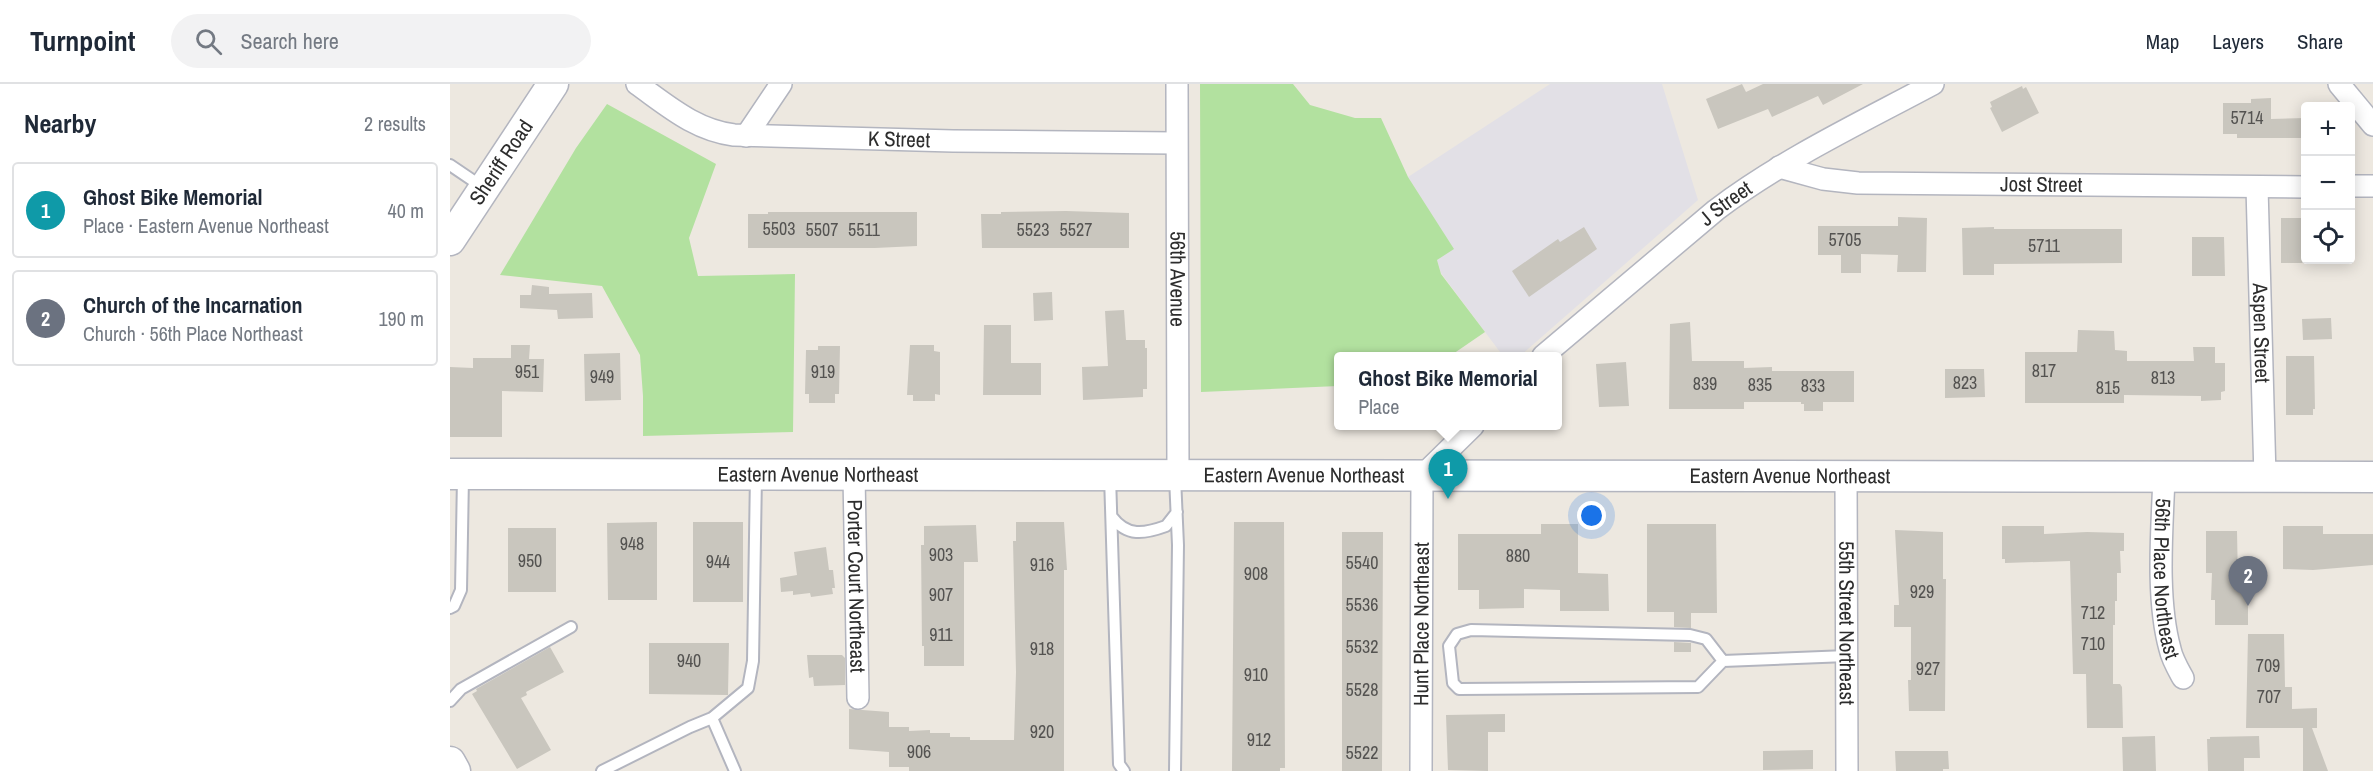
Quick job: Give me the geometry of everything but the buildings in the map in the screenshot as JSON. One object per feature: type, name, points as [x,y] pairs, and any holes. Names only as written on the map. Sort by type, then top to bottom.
[{"type":"main road","name":"Sheriff Road","points":[[450,240],[553,84]]},
{"type":"main road","name":"Eastern Avenue Northeast","points":[[457,474],[2373,477]]},
{"type":"main road","points":[[450,762],[455,771]]},
{"type":"street","name":"K Street","points":[[637,84],[677,114],[721,134],[953,141],[1175,142]]},
{"type":"street","points":[[746,136],[782,84]]},
{"type":"street","name":"56th Avenue","points":[[1177,84],[1175,142],[1177,475]]},
{"type":"street","name":"J Street","points":[[1550,352],[1716,210],[1779,167],[1933,84]]},
{"type":"street","points":[[2339,84],[2373,125]]},
{"type":"street","name":"Jost Street","points":[[1779,167],[1823,179],[1858,183],[2301,187]]},
{"type":"street","points":[[2355,186],[2373,186]]},
{"type":"street","name":"Aspen Street","points":[[2257,187],[2265,477]]},
{"type":"street","points":[[1422,476],[1469,430]]},
{"type":"street","name":"Porter Court Northeast","points":[[854,475],[858,698]]},
{"type":"street","name":"Hunt Place Northeast","points":[[1421,771],[1422,476]]},
{"type":"street","name":"55th Street Northeast","points":[[1846,476],[1847,771]]},
{"type":"street","name":"56th Place Northeast","points":[[2164,477],[2162,589],[2164,620],[2170,650],[2183,678]]},
{"type":"lane","points":[[450,165],[484,189]]},
{"type":"lane","points":[[450,608],[454,606],[461,590],[457,474]]},
{"type":"lane","points":[[602,771],[712,718],[748,688],[753,661],[756,475]]},
{"type":"lane","points":[[1110,475],[1119,765],[1124,771]]},
{"type":"lane","points":[[1175,771],[1177,475]]},
{"type":"lane","points":[[1112,517],[1123,530],[1139,532],[1166,526],[1178,512]]},
{"type":"lane","points":[[450,702],[461,689],[571,627]]},
{"type":"lane","points":[[1723,661],[1706,639],[1690,635],[1472,630],[1456,634],[1449,646],[1453,683],[1459,689],[1698,687],[1723,661],[1847,656]]},
{"type":"lane","points":[[712,718],[735,771]]},
{"type":"shaded area","points":[[1550,84],[1662,84],[1698,200],[1525,352],[1500,352],[1441,273],[1437,260],[1453,248],[1408,177]]},
{"type":"green space","points":[[1200,84],[1293,84],[1310,105],[1355,118],[1381,118],[1408,177],[1454,249],[1437,260],[1441,274],[1485,332],[1456,352],[1334,352],[1334,386],[1201,392]]},
{"type":"green space","points":[[607,104],[716,164],[689,238],[698,276],[795,274],[793,432],[643,436],[640,355],[602,286],[500,275],[576,148]]},
{"type":"place","name":"Ghost Bike Memorial","points":[[1448,499]]},
{"type":"place","name":"Church of the Incarnation","points":[[2248,606]]}]
